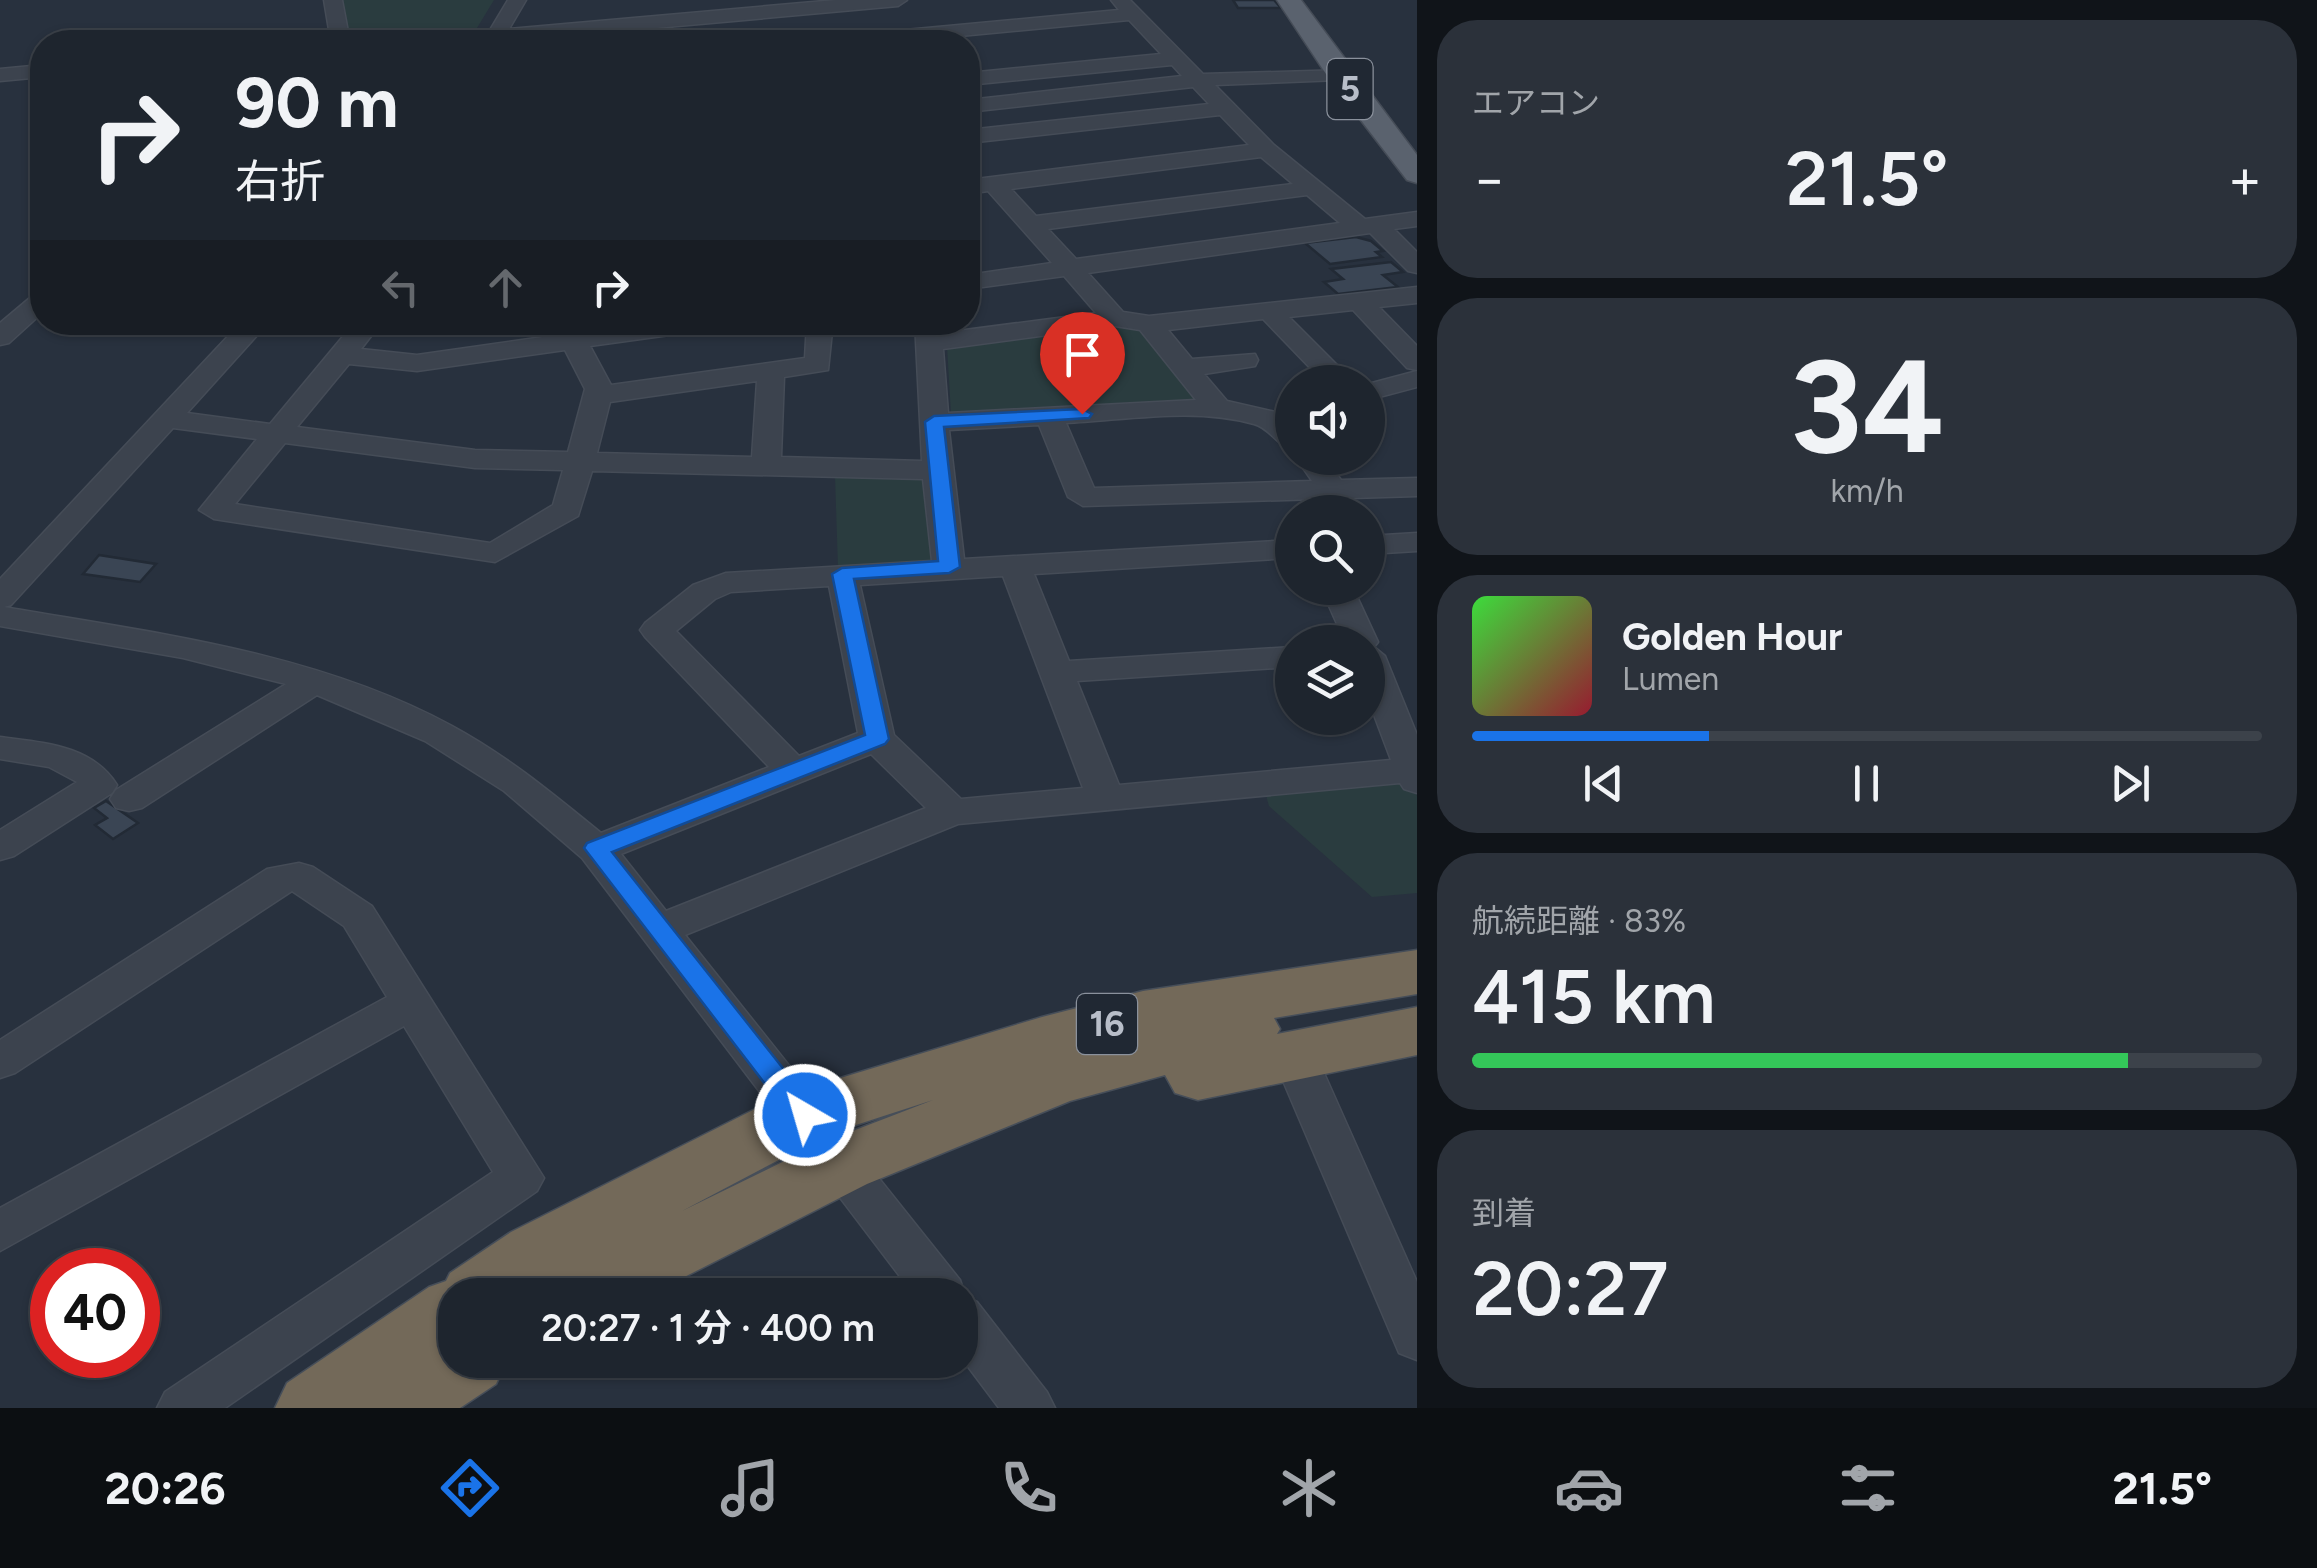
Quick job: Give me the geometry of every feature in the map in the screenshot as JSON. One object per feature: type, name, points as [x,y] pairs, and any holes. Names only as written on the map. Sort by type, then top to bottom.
[{"type":"highway","points":[[824,1139],[912,1058],[1106,992],[1254,963],[1417,942]]},
{"type":"highway","name":"16","points":[[501,1278],[536,1254],[824,1139],[1042,1041],[1143,1015],[1417,972]]},
{"type":"highway","name":"16","points":[[607,1278],[824,1139],[1271,1024],[1417,1002]]},
{"type":"highway","points":[[824,1139],[936,1150],[1200,1074],[1417,1031]]},
{"type":"highway","points":[[314,1408],[438,1322]]},
{"type":"highway","points":[[397,1408],[442,1378]]},
{"type":"main road","name":"5","points":[[1289,0],[1339,74],[1417,174]]},
{"type":"main road","name":"5","points":[[1306,0],[1417,154]]},
{"type":"street","points":[[333,0],[338,30]]},
{"type":"street","points":[[500,30],[517,0]]},
{"type":"street","points":[[595,30],[898,0]]},
{"type":"street","points":[[909,0],[911,30]]},
{"type":"street","points":[[972,30],[1127,7],[1147,38],[1178,58],[1266,150],[1417,266]]},
{"type":"street","points":[[980,79],[1178,58]]},
{"type":"street","points":[[0,75],[30,72]]},
{"type":"street","points":[[980,105],[1198,80],[1339,74]]},
{"type":"street","points":[[980,136],[1227,108]]},
{"type":"street","points":[[980,186],[1266,150]]},
{"type":"street","points":[[994,184],[1115,318]]},
{"type":"street","points":[[1030,224],[1312,188]]},
{"type":"street","points":[[1136,211],[1176,254]]},
{"type":"street","points":[[980,281],[1417,219]]},
{"type":"street","points":[[980,329],[1115,318],[1149,324],[1417,295]]},
{"type":"street","points":[[0,297],[30,301]]},
{"type":"street","points":[[1359,301],[1414,379],[1385,387]]},
{"type":"street","points":[[0,337],[30,311]]},
{"type":"street","points":[[1270,312],[1323,365]]},
{"type":"street","points":[[1149,324],[1216,407]]},
{"type":"street","points":[[0,598],[246,335]]},
{"type":"street","points":[[358,335],[214,510],[495,552],[568,510],[598,395],[574,340]]},
{"type":"street","points":[[341,354],[417,363],[597,335]]},
{"type":"street","points":[[598,395],[822,361],[821,335]]},
{"type":"street","points":[[928,335],[937,470],[949,567]]},
{"type":"street","points":[[1185,368],[1245,360]]},
{"type":"street","points":[[766,465],[771,371]]},
{"type":"street","points":[[934,422],[1216,407],[1275,415]]},
{"type":"street","points":[[1049,416],[1082,497],[1417,487]]},
{"type":"street","points":[[170,419],[278,430],[475,459],[937,470]]},
{"type":"street","points":[[1323,475],[1334,490]]},
{"type":"street","points":[[1385,544],[1417,542]]},
{"type":"street","points":[[793,771],[656,627],[704,592],[726,583],[842,574],[1275,551]]},
{"type":"street","points":[[1014,564],[1105,796]]},
{"type":"street","points":[[842,574],[877,739],[952,812]]},
{"type":"street","points":[[0,616],[184,648],[315,681],[438,734],[517,783],[596,848],[931,1278]]},
{"type":"street","points":[[1054,672],[1275,659]]},
{"type":"street","points":[[129,798],[315,681]]},
{"type":"street","points":[[660,929],[952,812],[1105,796],[1414,776],[1385,700]]},
{"type":"street","points":[[596,848],[877,739]]},
{"type":"street","points":[[0,748],[58,758],[95,778],[98,785],[0,847]]},
{"type":"street","points":[[0,1062],[290,875],[299,876],[358,916],[521,1178],[183,1408]]},
{"type":"street","points":[[1,1229],[414,1001]]},
{"type":"street","points":[[1294,1055],[1417,1338]]},
{"type":"street","points":[[978,1340],[1030,1408]]},
{"type":"shaded area","points":[[341,0],[494,0],[477,28],[469,30],[347,30]]},
{"type":"shaded area","points":[[1128,321],[1139,323],[1205,402],[951,414],[947,346]]},
{"type":"shaded area","points":[[835,476],[931,480],[932,564],[838,568]]},
{"type":"shaded area","points":[[1410,782],[1417,796],[1417,893],[1372,897],[1269,806],[1265,792]]},
{"type":"building","points":[[1233,0],[1274,0],[1281,8],[1238,8]]},
{"type":"building","points":[[1356,237],[1371,241],[1383,251],[1376,252],[1382,257],[1330,264],[1305,243]]},
{"type":"building","points":[[1391,262],[1403,272],[1383,275],[1398,287],[1338,294],[1324,282],[1343,279],[1331,269]]},
{"type":"building","points":[[99,555],[156,564],[140,582],[83,574]]},
{"type":"building","points":[[106,801],[138,823],[113,839],[95,825],[107,818],[94,808]]},
{"type":"route","points":[[805,1115],[596,848],[877,739],[842,574],[949,567],[934,422],[1082,414]]}]
